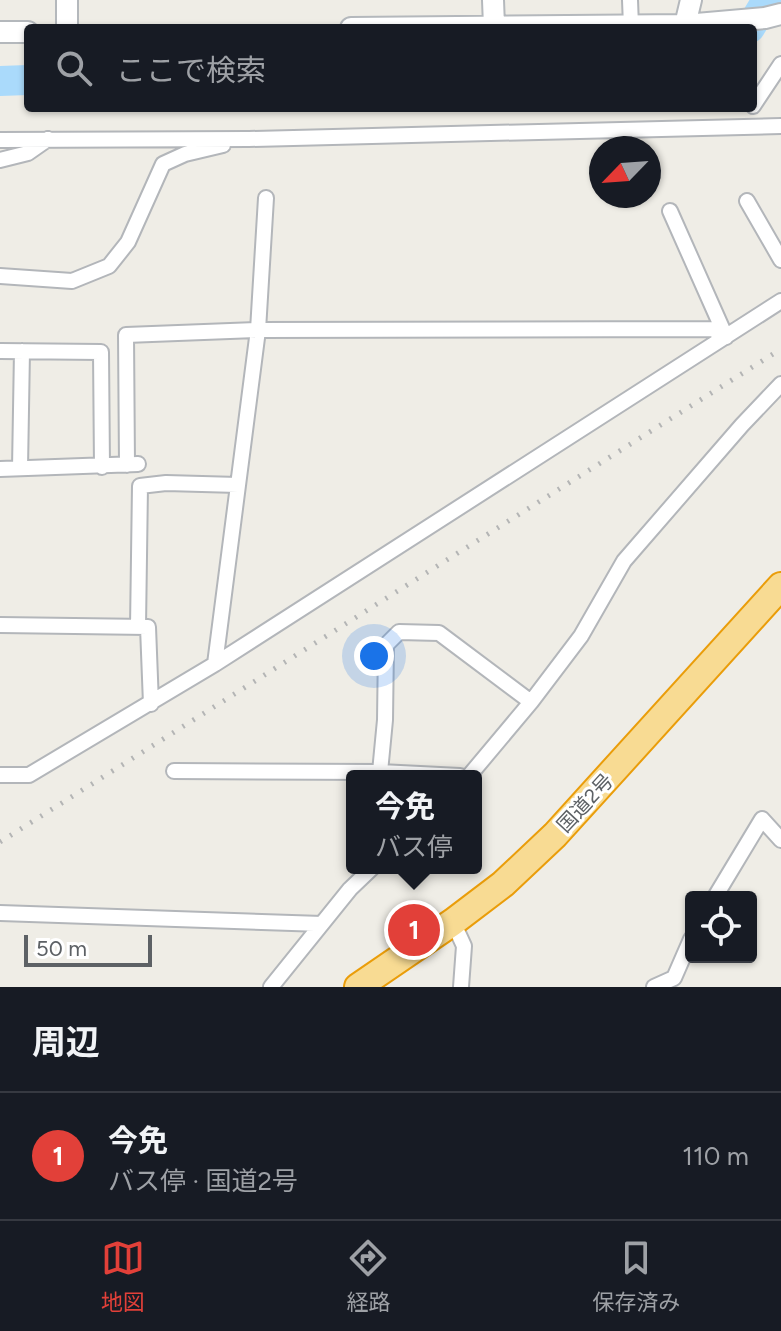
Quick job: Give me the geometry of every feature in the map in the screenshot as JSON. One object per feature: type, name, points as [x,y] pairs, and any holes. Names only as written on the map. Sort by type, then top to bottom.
[{"type":"highway","name":"国道2号","points":[[358,987],[503,884],[555,835],[781,586]]},
{"type":"street","points":[[67,0],[67,24]]},
{"type":"street","points":[[493,0],[494,24]]},
{"type":"street","points":[[630,0],[631,24]]},
{"type":"street","points":[[685,24],[691,0]]},
{"type":"street","points":[[698,24],[781,14]]},
{"type":"street","points":[[0,32],[24,32]]},
{"type":"street","points":[[757,100],[781,64]]},
{"type":"street","points":[[739,127],[749,112]]},
{"type":"street","points":[[0,140],[249,139],[781,126]]},
{"type":"street","points":[[0,160],[28,153],[49,139]]},
{"type":"street","points":[[0,276],[72,281],[109,266],[128,242],[163,164],[185,154],[249,139]]},
{"type":"street","points":[[215,664],[258,330],[266,198]]},
{"type":"street","points":[[747,201],[781,260]]},
{"type":"street","points":[[670,211],[726,337]]},
{"type":"street","points":[[0,775],[29,775],[151,704],[781,301]]},
{"type":"street","points":[[0,469],[132,465],[126,335],[258,330],[712,329],[726,337]]},
{"type":"street","points":[[0,351],[101,352],[102,467]]},
{"type":"street","points":[[20,468],[22,351]]},
{"type":"street","points":[[474,770],[581,636],[624,561],[781,384]]},
{"type":"street","points":[[138,627],[140,486],[166,483],[238,485]]},
{"type":"street","points":[[0,625],[148,627],[151,704]]},
{"type":"street","points":[[380,770],[385,720],[386,645],[399,632],[439,633],[531,702]]},
{"type":"street","points":[[174,771],[346,772]]},
{"type":"street","points":[[719,891],[762,819],[781,840]]},
{"type":"street","points":[[271,987],[350,889],[366,874]]},
{"type":"street","points":[[0,913],[322,924]]},
{"type":"street","points":[[453,922],[464,946],[461,987]]},
{"type":"street","points":[[654,987],[677,983],[685,958]]},
{"type":"waterway","points":[[752,24],[767,0]]},
{"type":"waterway","points":[[0,81],[24,80]]},
{"type":"railway","points":[[0,842],[781,349]]},
{"type":"place","name":"今免","points":[[414,930]]}]
